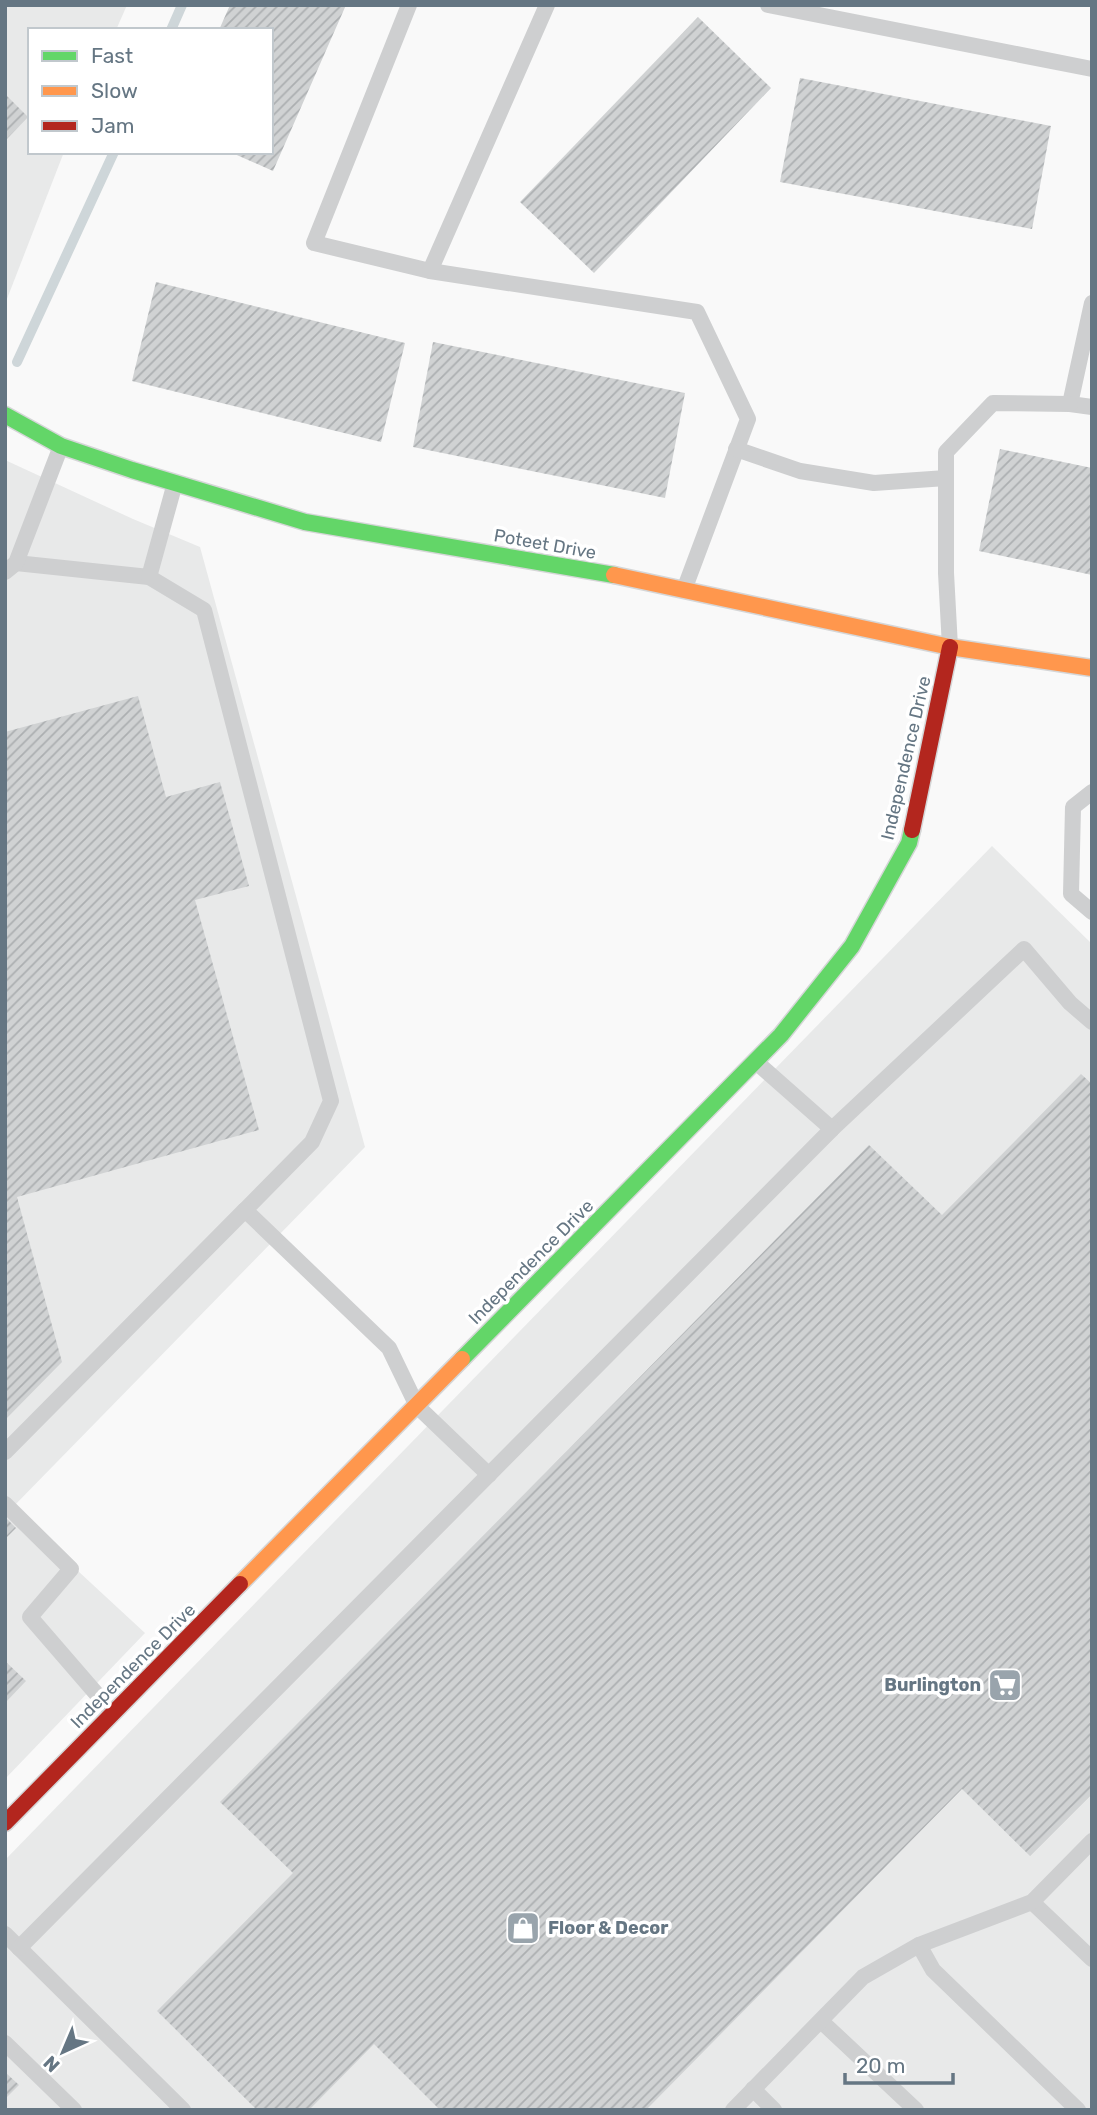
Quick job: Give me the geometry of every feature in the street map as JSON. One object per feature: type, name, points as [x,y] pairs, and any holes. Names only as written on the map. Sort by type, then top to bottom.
[{"type":"street","name":"Poteet Drive","points":[[5,415],[61,446],[305,522],[604,574],[950,647],[1092,668]]},
{"type":"street","name":"Independence Drive","points":[[5,1823],[781,1035],[852,946],[909,843],[950,647]]},
{"type":"lane","points":[[409,5],[314,243],[430,271],[697,312],[748,419],[684,590]]},
{"type":"lane","points":[[430,271],[547,5]]},
{"type":"lane","points":[[768,5],[1092,69]]},
{"type":"lane","points":[[1070,404],[1092,303]]},
{"type":"lane","points":[[950,647],[946,573],[946,452],[993,403],[1070,404],[1092,407]]},
{"type":"lane","points":[[5,1452],[312,1142],[331,1101],[204,610],[149,578],[10,568],[61,446]]},
{"type":"lane","points":[[736,449],[800,471],[874,483],[946,478]]},
{"type":"lane","points":[[149,578],[175,483]]},
{"type":"lane","points":[[1092,792],[1073,807],[1071,894],[1092,912]]},
{"type":"lane","points":[[19,1948],[832,1129],[1024,948],[1070,1003],[1092,1022]]},
{"type":"lane","points":[[756,1062],[832,1129]]},
{"type":"lane","points":[[245,1210],[389,1348],[417,1406],[489,1475]]},
{"type":"lane","points":[[5,1504],[71,1569],[30,1617],[113,1713]]},
{"type":"lane","points":[[733,2110],[863,1978],[919,1945],[1032,1902],[1092,1841]]},
{"type":"lane","points":[[1032,1902],[1092,1959]]},
{"type":"lane","points":[[5,1934],[183,2110]]},
{"type":"lane","points":[[919,1945],[933,1970],[1078,2110]]},
{"type":"lane","points":[[821,2021],[916,2110]]},
{"type":"lane","points":[[5,2043],[74,2110]]},
{"type":"lane","points":[[753,2089],[774,2110]]},
{"type":"shaded area","points":[[5,5],[127,5],[117,28],[28,28],[28,154],[63,154],[5,304]]},
{"type":"shaded area","points":[[5,460],[200,547],[365,1147],[11,1509],[145,1633],[5,1779]]},
{"type":"shaded area","points":[[992,846],[1092,944],[1092,2110],[5,2110],[5,1860]]},
{"type":"building","points":[[230,5],[346,5],[273,171],[235,154],[273,154],[273,28],[220,28]]},
{"type":"building","points":[[698,17],[771,88],[594,273],[520,202]]},
{"type":"building","points":[[800,78],[1051,126],[1032,229],[780,182]]},
{"type":"building","points":[[5,94],[28,117],[5,141]]},
{"type":"building","points":[[156,282],[405,343],[381,442],[132,381]]},
{"type":"building","points":[[433,342],[685,393],[665,498],[413,447]]},
{"type":"building","points":[[1000,449],[1092,468],[1092,575],[979,551]]},
{"type":"building","points":[[138,696],[166,797],[220,782],[249,886],[195,900],[259,1130],[17,1197],[62,1362],[5,1420],[5,732]]},
{"type":"building","points":[[1081,1074],[1092,1084],[1092,1794],[1030,1856],[962,1789],[646,2110],[440,2110],[374,2044],[309,2110],[257,2110],[157,2011],[293,1873],[220,1802],[869,1145],[942,1215]]},
{"type":"building","points":[[5,1517],[16,1528],[5,1539]]},
{"type":"building","points":[[5,1661],[26,1681],[5,1703]]},
{"type":"building","points":[[5,2072],[19,2085],[5,2099]]},
{"type":"waterway","points":[[172,28],[182,5]]},
{"type":"waterway","points":[[17,362],[113,154]]},
{"type":"traffic: fast","points":[[5,415],[61,446],[305,522],[614,575]]},
{"type":"traffic: fast","points":[[462,1359],[781,1035],[852,946],[909,843],[912,830]]},
{"type":"traffic: slow","points":[[614,575],[950,647],[1092,668]]},
{"type":"traffic: slow","points":[[240,1584],[462,1359]]},
{"type":"traffic: jam","points":[[912,830],[950,647]]},
{"type":"traffic: jam","points":[[5,1823],[240,1584]]},
{"type":"place","name":"Burlington","points":[[1005,1685]]},
{"type":"place","name":"Floor & Decor","points":[[523,1928]]}]
